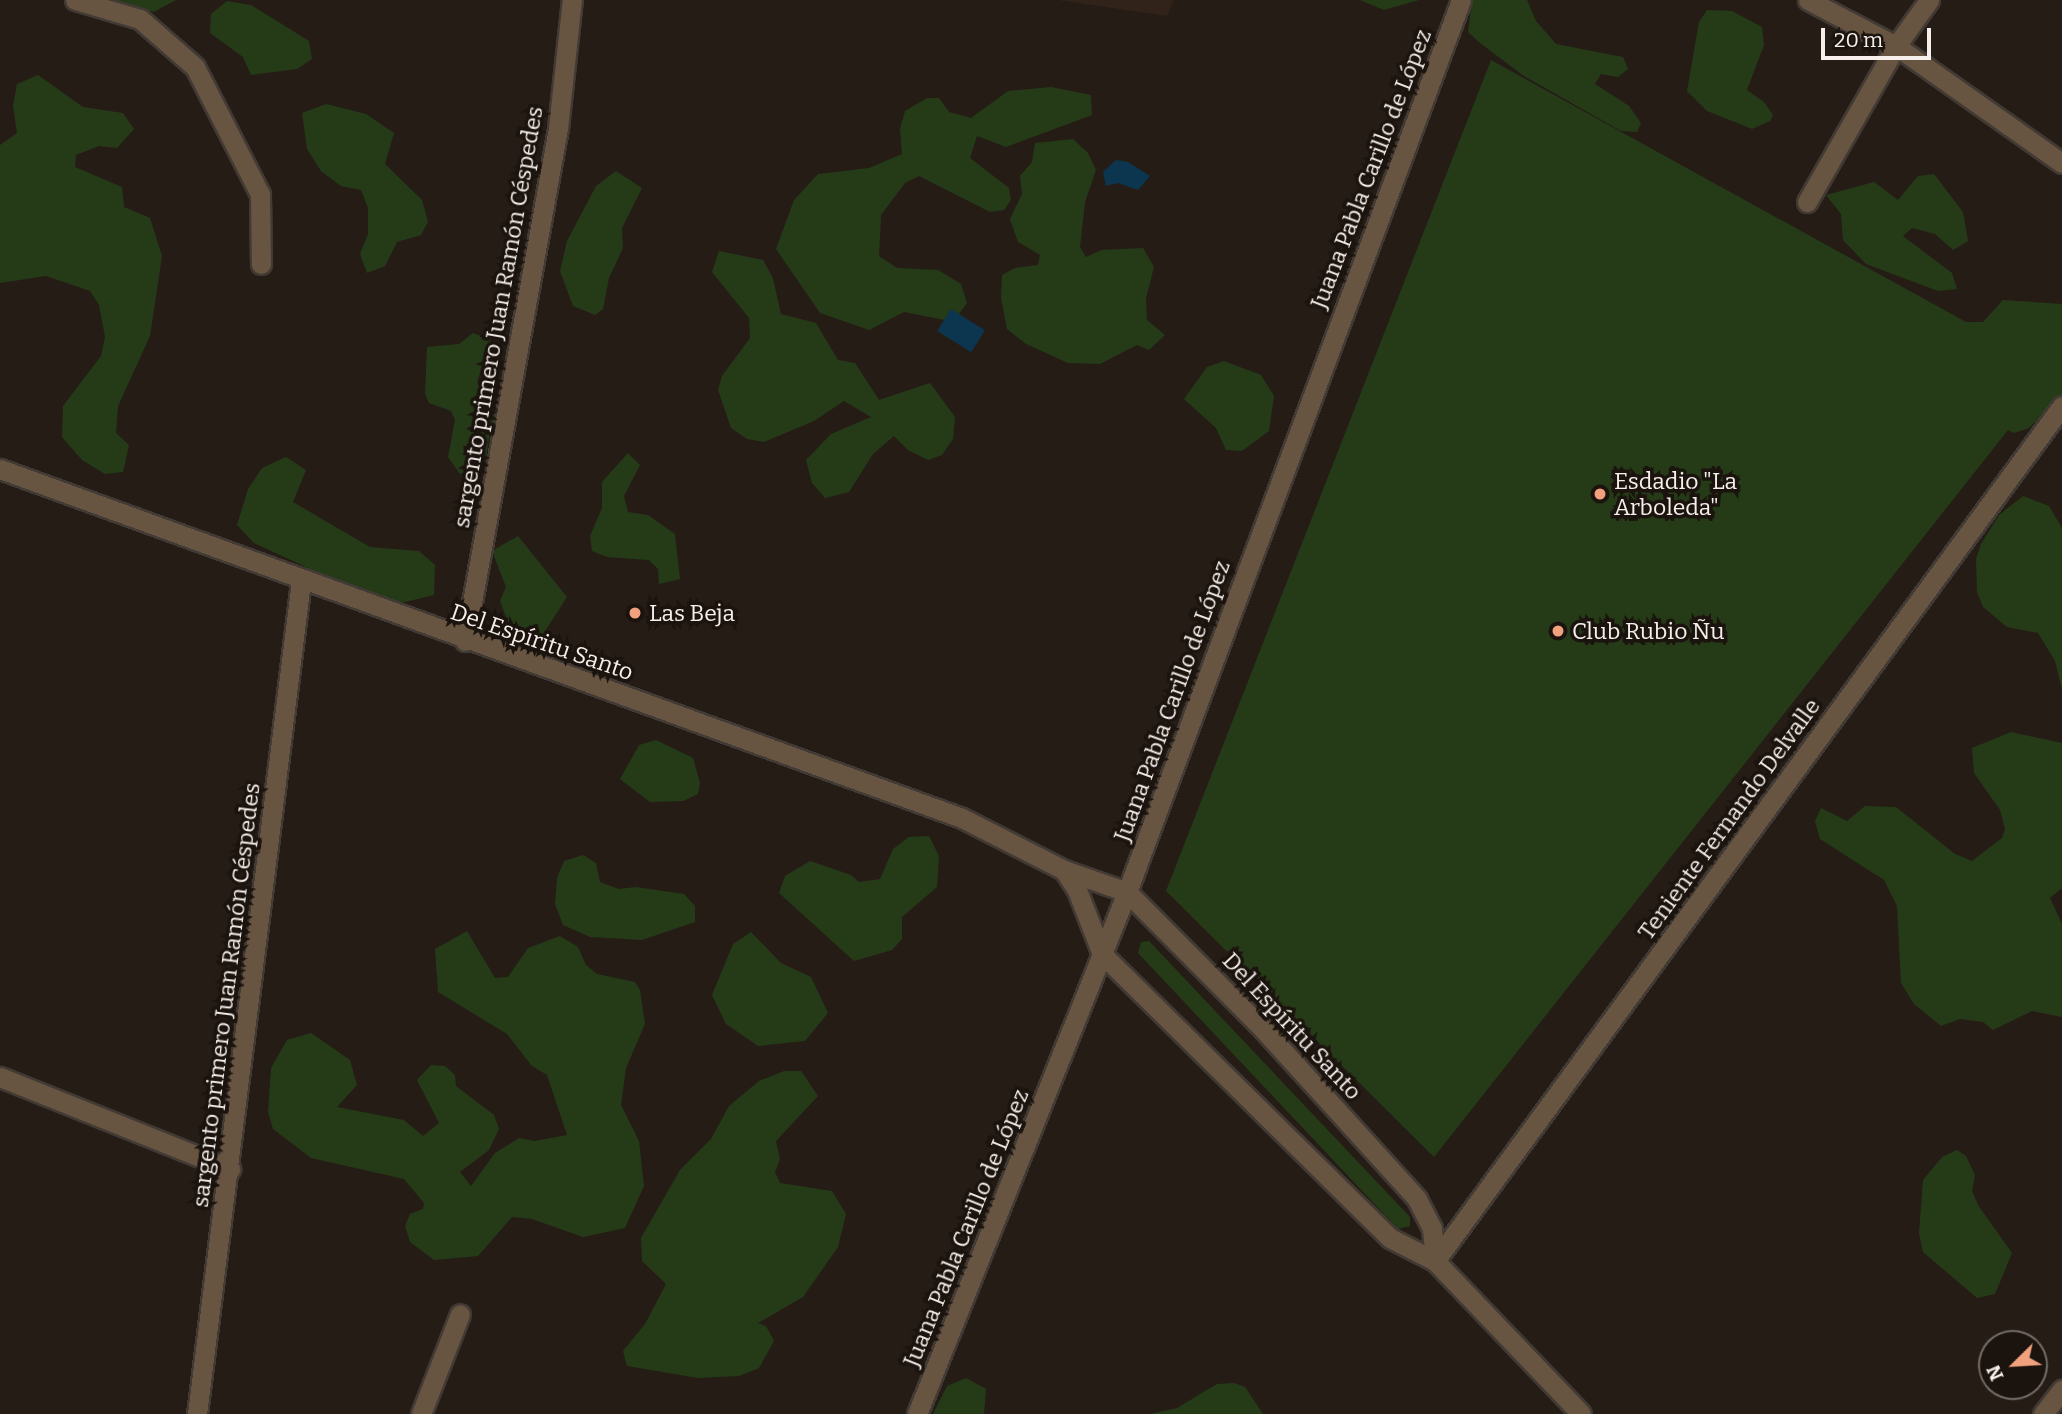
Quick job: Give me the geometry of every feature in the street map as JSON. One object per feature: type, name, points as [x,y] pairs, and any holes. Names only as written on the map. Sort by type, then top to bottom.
[{"type":"street","points":[[75,0],[139,19],[195,67],[260,194],[261,264]]},
{"type":"street","name":"sargento primero Juan Ramón Céspedes","points":[[466,641],[558,128],[572,0]]},
{"type":"street","name":"Juana Pabla Carillo de López","points":[[917,1414],[1128,892],[1461,0]]},
{"type":"street","points":[[1808,0],[1896,46],[2062,163]]},
{"type":"street","points":[[1807,202],[1896,46],[1929,0]]},
{"type":"street","name":"Teniente Fernando Delvalle","points":[[1435,1261],[2062,406]]},
{"type":"street","name":"Del Espíritu Santo","points":[[0,469],[466,641],[962,818],[1064,870],[1128,892],[1264,1030],[1417,1199],[1432,1228],[1435,1261]]},
{"type":"street","name":"sargento primero Juan Ramón Céspedes","points":[[197,1414],[230,1169],[301,581]]},
{"type":"street","points":[[1064,870],[1077,890],[1102,954],[1390,1238],[1435,1261],[1581,1414]]},
{"type":"street","points":[[0,1077],[230,1169]]},
{"type":"street","points":[[421,1414],[460,1314]]},
{"type":"street","points":[[2043,1414],[2062,1390]]},
{"type":"shaded area","points":[[1058,0],[1174,0],[1167,16]]},
{"type":"green space","points":[[110,0],[176,0],[154,12]]},
{"type":"green space","points":[[1360,0],[1419,0],[1384,10]]},
{"type":"green space","points":[[1472,0],[1527,0],[1536,21],[1556,44],[1623,57],[1628,69],[1618,77],[1601,74],[1595,84],[1629,106],[1641,123],[1637,132],[1621,131],[1524,76],[1480,43],[1468,32]]},
{"type":"green space","points":[[227,1],[251,5],[309,41],[312,59],[297,69],[251,75],[243,57],[210,33],[211,14]]},
{"type":"green space","points":[[1707,10],[1732,11],[1762,27],[1764,45],[1747,90],[1764,102],[1773,115],[1770,121],[1752,129],[1707,111],[1687,91],[1699,22]]},
{"type":"green space","name":"Club Rubio Ñu","points":[[1491,60],[1966,322],[1983,322],[2003,300],[2062,304],[2062,395],[2029,428],[2014,433],[2008,430],[1434,1157],[1166,891]]},
{"type":"green space","points":[[38,75],[83,107],[123,113],[134,129],[117,148],[99,146],[76,155],[75,167],[122,187],[124,207],[150,218],[162,256],[150,336],[118,406],[116,433],[129,445],[123,472],[105,474],[82,460],[62,437],[63,406],[101,356],[105,337],[99,305],[90,291],[46,276],[0,283],[0,145],[17,133],[13,106],[17,84]]},
{"type":"green space","points":[[1051,87],[1091,95],[1092,115],[1006,147],[977,136],[970,158],[1009,188],[1011,200],[1004,210],[990,212],[919,176],[905,183],[881,215],[879,256],[897,268],[938,270],[961,284],[967,303],[958,315],[945,320],[904,312],[869,330],[820,313],[776,249],[794,200],[818,174],[869,168],[902,154],[900,129],[905,111],[927,98],[939,98],[949,112],[971,118],[1008,91]]},
{"type":"green space","points":[[326,104],[366,114],[394,133],[385,164],[422,200],[428,222],[421,235],[397,242],[385,266],[367,273],[360,254],[368,234],[368,208],[361,190],[341,186],[321,171],[307,149],[302,113]]},
{"type":"green space","points":[[1073,139],[1088,153],[1096,170],[1085,202],[1080,247],[1086,257],[1102,250],[1143,248],[1154,267],[1146,298],[1147,320],[1165,335],[1149,350],[1137,345],[1100,364],[1068,363],[1026,344],[1007,329],[1001,298],[1002,275],[1015,268],[1038,265],[1040,255],[1018,242],[1010,219],[1022,194],[1020,176],[1032,162],[1035,143]]},
{"type":"green space","points":[[616,171],[642,188],[622,228],[623,248],[609,278],[603,309],[595,315],[573,306],[560,271],[567,241],[596,186]]},
{"type":"green space","points":[[1934,174],[1963,212],[1968,241],[1953,250],[1935,234],[1912,228],[1903,236],[1952,273],[1957,289],[1938,291],[1866,264],[1843,240],[1841,214],[1826,195],[1874,182],[1898,200],[1918,176]]},
{"type":"green space","points":[[719,251],[763,260],[773,278],[781,314],[816,323],[838,360],[855,363],[879,400],[930,383],[955,417],[953,439],[942,455],[928,460],[908,450],[894,436],[873,454],[849,492],[825,498],[812,483],[806,460],[831,434],[871,417],[844,401],[814,421],[764,442],[747,439],[731,428],[718,390],[722,376],[750,338],[749,318],[712,272]]},
{"type":"green space","points":[[473,333],[491,340],[477,382],[499,420],[490,432],[485,465],[460,474],[448,457],[455,420],[451,411],[429,403],[425,394],[427,347],[459,344]]},
{"type":"green space","points":[[1224,361],[1261,375],[1274,396],[1269,431],[1242,451],[1226,450],[1216,428],[1184,399],[1207,367]]},
{"type":"green space","points":[[628,453],[640,465],[624,496],[628,512],[648,515],[675,534],[680,579],[659,584],[658,569],[649,560],[607,557],[592,551],[590,536],[602,508],[602,482]]},
{"type":"green space","points":[[286,457],[306,470],[293,502],[370,547],[419,551],[435,565],[434,595],[401,603],[379,601],[254,543],[237,525],[248,489],[262,468]]},
{"type":"green space","points":[[2023,496],[2049,506],[2062,528],[2062,690],[2055,661],[2038,633],[2007,627],[1983,607],[1977,592],[1976,559],[1981,544],[1999,515]]},
{"type":"green space","points":[[518,536],[567,597],[542,636],[526,639],[509,625],[500,601],[506,587],[492,551]]},
{"type":"green space","points":[[2011,732],[2062,743],[2062,888],[2050,898],[2062,924],[2062,1017],[2032,1011],[1993,1030],[1983,1022],[1960,1019],[1941,1026],[1914,1004],[1901,983],[1897,906],[1884,880],[1820,839],[1815,821],[1821,808],[1847,821],[1865,806],[1896,807],[1955,854],[1972,861],[2002,838],[2005,829],[2000,810],[1974,773],[1972,748]]},
{"type":"green space","points":[[656,740],[693,758],[700,783],[698,794],[683,801],[650,802],[620,779],[639,745]]},
{"type":"green space","points":[[929,836],[939,856],[937,887],[902,917],[902,939],[892,950],[854,961],[779,893],[785,876],[810,861],[851,875],[859,882],[880,879],[893,849],[909,837]]},
{"type":"green space","points":[[583,855],[596,863],[600,882],[619,889],[636,887],[684,894],[695,906],[695,922],[642,940],[590,937],[563,925],[555,904],[557,878],[564,861]]},
{"type":"green space","points":[[467,931],[495,978],[508,977],[528,948],[560,936],[578,947],[586,965],[597,974],[635,982],[640,990],[645,1024],[626,1068],[621,1105],[639,1141],[644,1186],[625,1228],[583,1237],[532,1219],[512,1217],[478,1256],[434,1260],[410,1242],[405,1226],[410,1214],[423,1209],[424,1203],[404,1179],[311,1158],[273,1129],[268,1112],[271,1068],[287,1040],[311,1033],[350,1060],[357,1085],[337,1107],[404,1120],[423,1136],[439,1123],[417,1080],[431,1065],[445,1066],[455,1075],[456,1086],[494,1115],[499,1129],[489,1150],[460,1172],[471,1186],[495,1153],[519,1138],[535,1141],[567,1135],[547,1075],[532,1066],[507,1034],[438,992],[435,949]]},
{"type":"green space","points":[[751,932],[781,963],[811,977],[828,1013],[805,1041],[758,1046],[726,1024],[712,995],[733,944]]},
{"type":"green space","points":[[1149,941],[1410,1217],[1410,1226],[1398,1229],[1138,953],[1141,942]]},
{"type":"green space","points":[[784,1071],[801,1071],[818,1096],[776,1141],[780,1159],[775,1172],[780,1183],[832,1191],[846,1214],[838,1247],[803,1297],[758,1323],[766,1326],[774,1341],[759,1368],[739,1376],[698,1378],[627,1366],[623,1351],[645,1324],[666,1284],[642,1261],[641,1238],[680,1170],[711,1139],[729,1106],[759,1081]]},
{"type":"green space","points":[[1957,1150],[1966,1156],[1975,1175],[1972,1191],[1978,1205],[2012,1253],[1995,1294],[1977,1298],[1923,1252],[1919,1233],[1923,1180],[1942,1157]]},
{"type":"green space","points":[[966,1378],[986,1389],[984,1414],[933,1414],[947,1386]]},
{"type":"green space","points":[[1234,1383],[1245,1387],[1263,1414],[1150,1414],[1177,1408],[1217,1384]]},
{"type":"water","points":[[1116,160],[1128,162],[1150,176],[1138,190],[1118,183],[1106,186],[1103,172]]},
{"type":"water","points":[[951,309],[985,330],[971,352],[937,331]]},
{"type":"place","name":"Esdadio \"La Arboleda\"","points":[[1600,494]]},
{"type":"place","name":"Las Beja","points":[[635,613]]},
{"type":"place","name":"Club Rubio Ñu","points":[[1558,631]]}]
